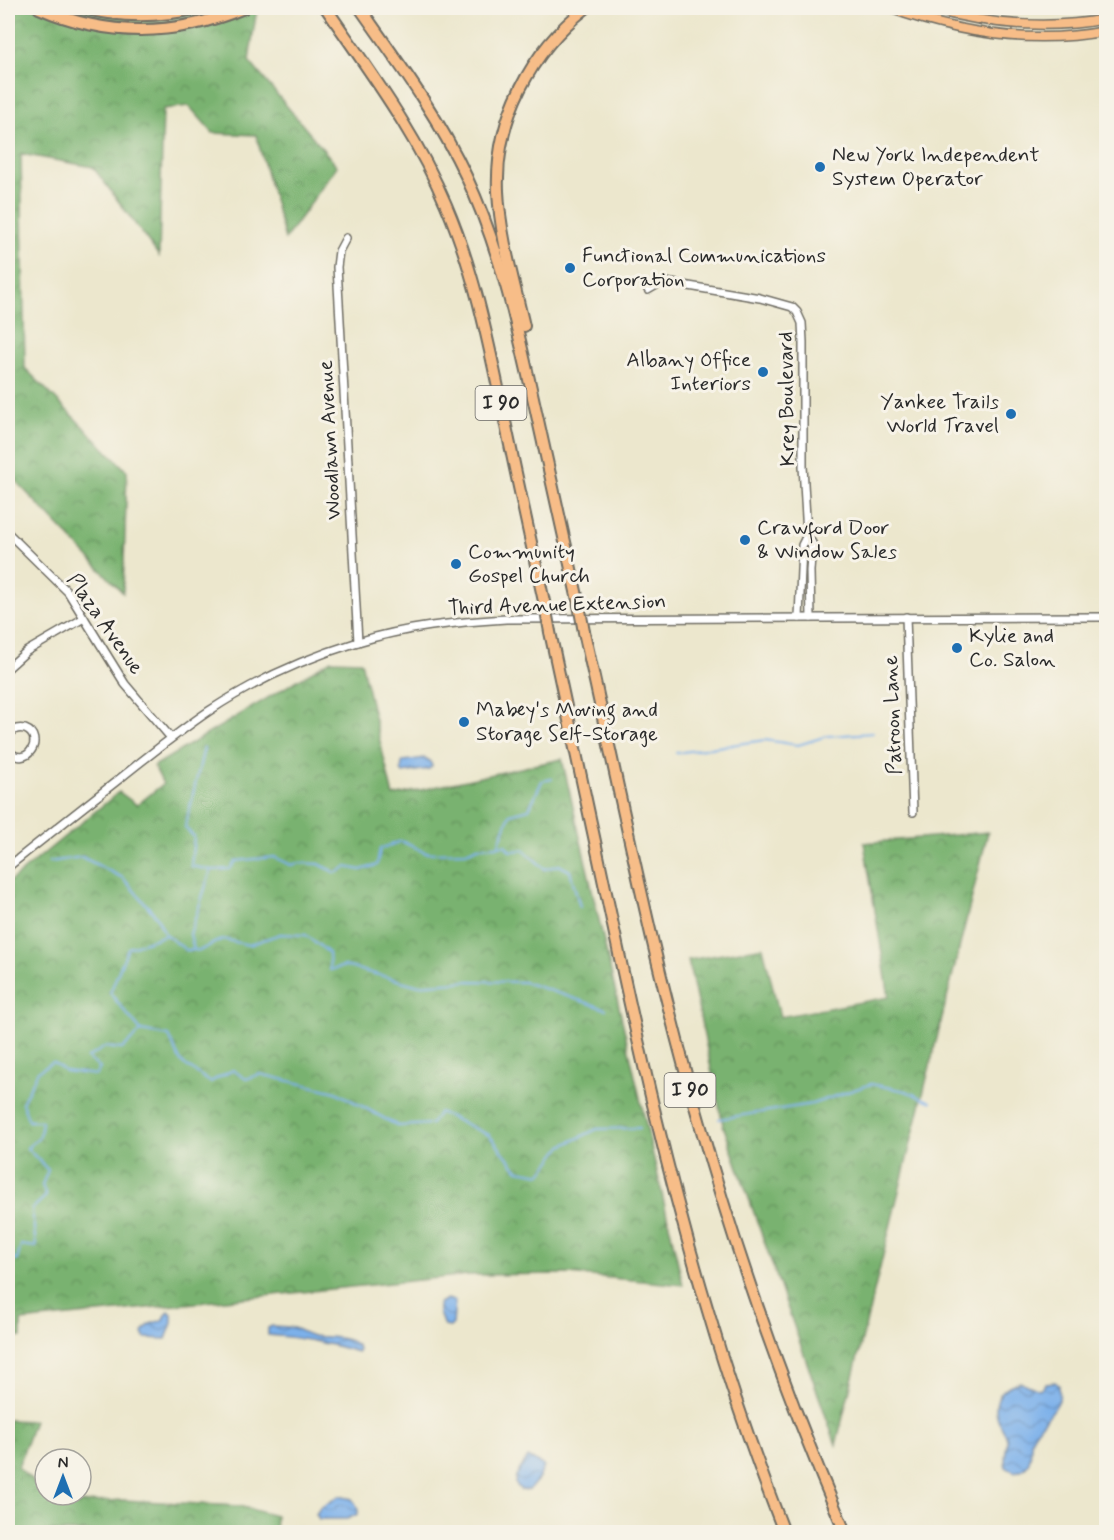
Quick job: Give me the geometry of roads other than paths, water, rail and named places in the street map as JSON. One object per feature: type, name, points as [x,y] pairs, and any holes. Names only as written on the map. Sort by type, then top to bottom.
[{"type":"highway","points":[[39,8],[104,28],[139,30],[194,25],[244,8]]},
{"type":"highway","points":[[83,8],[139,15],[173,13],[199,8]]},
{"type":"highway","name":"I 90","points":[[326,8],[418,147],[456,228],[471,274],[486,332],[634,1026],[669,1170],[718,1344],[784,1533]]},
{"type":"highway","name":"I 90","points":[[360,8],[431,111],[455,153],[485,220],[501,267],[532,395],[660,971],[702,1131],[731,1227],[772,1346],[800,1424],[845,1533]]},
{"type":"highway","points":[[532,395],[527,344],[500,216],[498,177],[501,150],[514,103],[531,68],[563,27],[586,8]]},
{"type":"main road","points":[[889,8],[934,22],[982,32],[1054,37],[1107,32]]},
{"type":"main road","points":[[927,8],[1007,23],[1054,25],[1107,19]]},
{"type":"street","name":"Woodlawn Avenue","points":[[346,238],[339,251],[337,267],[358,642]]},
{"type":"street","name":"Krey Boulevard","points":[[648,290],[665,282],[760,298],[785,304],[797,312],[802,323],[807,535],[802,545],[799,618]]},
{"type":"street","name":"Plaza Avenue","points":[[8,533],[68,592],[125,684],[171,738]]},
{"type":"street","name":"Krey Boulevard","points":[[807,535],[812,543],[810,571],[812,618]]},
{"type":"street","name":"Patroon Lane","points":[[906,617],[913,812]]},
{"type":"street","name":"Third Avenue Extension","points":[[8,867],[171,738],[210,711],[247,689],[303,662],[358,642],[426,627],[489,620],[1107,617]]},
{"type":"street","points":[[8,668],[27,651],[84,618]]},
{"type":"street","points":[[8,733],[23,729],[31,734],[34,743],[31,752],[23,757],[14,756],[8,750]]},
{"type":"water","points":[[425,758],[432,766],[429,769],[403,773],[401,770],[404,761]]},
{"type":"water","points":[[447,1299],[455,1301],[453,1324],[450,1327],[444,1326],[439,1313],[439,1303]]},
{"type":"water","points":[[169,1311],[172,1314],[172,1323],[166,1339],[145,1338],[143,1333],[147,1327],[162,1321]]},
{"type":"water","points":[[272,1326],[293,1328],[313,1336],[348,1340],[354,1343],[358,1352],[313,1341],[268,1335],[268,1328]]},
{"type":"water","points":[[1020,1382],[1040,1390],[1046,1383],[1055,1382],[1059,1385],[1059,1396],[1055,1408],[1032,1438],[1029,1462],[1021,1471],[1016,1472],[1006,1467],[1007,1439],[998,1418],[996,1404],[1006,1388]]},
{"type":"water","points":[[528,1457],[544,1466],[539,1478],[529,1490],[521,1490],[515,1483],[516,1476]]},
{"type":"water","points":[[339,1496],[352,1499],[358,1508],[358,1514],[347,1519],[319,1519],[316,1514],[320,1508]]},
{"type":"waterway","points":[[676,753],[765,740],[798,745],[827,736],[873,733]]},
{"type":"waterway","points":[[204,748],[185,827],[194,837],[191,866],[211,870]]},
{"type":"waterway","points":[[8,1255],[17,1260],[21,1245],[36,1247],[32,1209],[46,1196],[42,1185],[48,1170],[27,1148],[40,1136],[42,1121],[29,1121],[22,1103],[38,1071],[53,1062],[65,1071],[96,1075],[100,1068],[87,1058],[105,1047],[122,1049],[141,1031],[110,993],[128,948],[166,935],[186,950],[194,950],[190,934],[211,870],[230,869],[236,861],[274,857],[291,865],[319,864],[336,873],[346,867],[361,870],[377,865],[380,849],[401,841],[426,853],[466,852],[478,847],[498,846],[510,814],[529,809],[542,781],[552,779]]},
{"type":"waterway","points":[[498,846],[505,845],[510,851],[524,850],[545,869],[559,865],[570,871],[580,907]]},
{"type":"waterway","points":[[49,862],[82,857],[123,878],[157,917],[165,934]]},
{"type":"waterway","points":[[195,950],[199,951],[222,939],[249,945],[280,934],[306,935],[329,953],[330,970],[345,966],[416,985],[470,981],[524,982],[606,1009]]},
{"type":"waterway","points":[[141,1031],[169,1036],[181,1062],[210,1082],[233,1070],[246,1079],[260,1074],[336,1092],[398,1126],[431,1124],[439,1112],[489,1135],[518,1170],[541,1174],[562,1146],[597,1129],[640,1128]]},
{"type":"waterway","points":[[719,1119],[812,1104],[871,1084],[906,1091],[931,1102]]},
{"type":"place","name":"New York Independent System Operator","points":[[820,167]]},
{"type":"place","name":"Functional Communications Corporation","points":[[570,268]]},
{"type":"place","name":"Albany Office Interiors","points":[[763,372]]},
{"type":"place","name":"Yankee Trails World Travel","points":[[1011,414]]},
{"type":"place","name":"Crawford Door & Window Sales","points":[[745,540]]},
{"type":"place","name":"Community Gospel Church","points":[[456,564]]},
{"type":"place","name":"Kylie and Co. Salon","points":[[957,648]]},
{"type":"place","name":"Mabey's Moving and Storage Self-Storage","points":[[464,722]]}]
